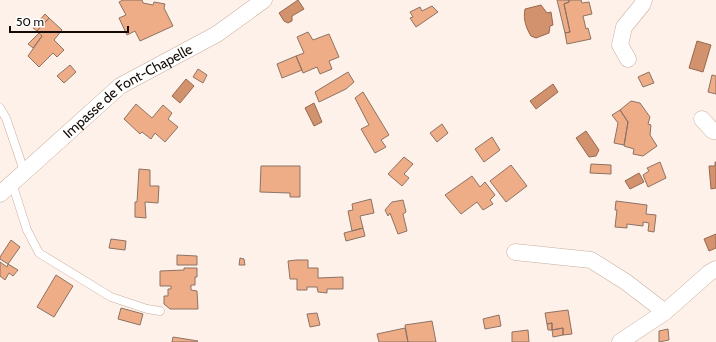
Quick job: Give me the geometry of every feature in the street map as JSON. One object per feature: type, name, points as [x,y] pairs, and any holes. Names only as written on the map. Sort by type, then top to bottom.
[{"type":"street","name":"Impasse de Font-Chapelle","points":[[0,194],[120,86],[217,34],[264,0]]},
{"type":"street","points":[[628,59],[620,45],[624,27],[642,5],[644,0]]},
{"type":"street","points":[[702,119],[713,131],[716,131]]},
{"type":"street","points":[[515,252],[591,260],[626,282],[665,312]]},
{"type":"street","points":[[620,342],[665,312],[709,272],[716,269]]},
{"type":"lane","points":[[0,108],[6,118],[24,171]]},
{"type":"lane","points":[[12,183],[27,230],[39,253],[111,297],[147,309],[160,311]]},
{"type":"shaded area","points":[[298,0],[304,9],[292,16],[292,21],[288,23],[284,21],[279,13]]},
{"type":"shaded area","points":[[541,5],[547,13],[551,12],[553,25],[550,26],[549,33],[536,38],[531,36],[526,27],[524,16],[525,9]]},
{"type":"shaded area","points":[[697,41],[711,45],[703,72],[689,68]]},
{"type":"shaded area","points":[[186,79],[194,86],[180,103],[172,96]]},
{"type":"shaded area","points":[[553,84],[558,92],[536,109],[530,101]]},
{"type":"shaded area","points":[[314,103],[322,122],[314,126],[305,108]]},
{"type":"shaded area","points":[[586,131],[599,150],[596,156],[589,157],[576,138]]},
{"type":"shaded area","points":[[715,162],[716,188],[711,189],[709,166],[715,166]]},
{"type":"shaded area","points":[[639,173],[644,182],[630,189],[625,181]]},
{"type":"shaded area","points":[[716,234],[716,248],[709,251],[704,239]]},
{"type":"building","points":[[123,0],[142,0],[143,3],[153,5],[154,2],[165,4],[164,8],[173,26],[140,41],[135,31],[127,35],[119,18],[126,15],[119,2]]},
{"type":"building","points":[[557,0],[569,0],[569,2],[564,4],[570,32],[565,33]]},
{"type":"building","points":[[569,0],[581,0],[582,3],[589,2],[592,14],[583,16],[586,29],[588,28],[591,39],[567,44],[565,33],[570,32],[564,4],[569,2]]},
{"type":"building","points":[[432,6],[438,12],[416,27],[410,18],[413,17],[410,12],[420,7],[422,11]]},
{"type":"building","points":[[45,14],[49,18],[37,31],[33,28]]},
{"type":"building","points":[[49,18],[62,30],[54,40],[64,50],[57,57],[53,53],[39,67],[28,56],[42,36],[37,31]]},
{"type":"building","points":[[308,32],[313,40],[329,34],[339,57],[329,61],[332,69],[320,74],[317,67],[303,73],[296,56],[304,53],[297,37]]},
{"type":"building","points":[[39,33],[42,36],[33,48],[28,44]]},
{"type":"building","points":[[296,56],[302,70],[282,78],[277,64]]},
{"type":"building","points":[[70,65],[76,72],[64,83],[57,76]]},
{"type":"building","points":[[198,69],[207,75],[203,83],[193,77]]},
{"type":"building","points":[[348,72],[354,82],[346,89],[319,102],[315,92]]},
{"type":"building","points":[[649,72],[654,83],[643,87],[638,77]]},
{"type":"building","points":[[712,75],[716,76],[716,94],[708,92]]},
{"type":"building","points":[[363,92],[389,135],[381,140],[386,147],[375,153],[361,129],[369,125],[355,98]]},
{"type":"building","points":[[631,101],[640,103],[650,117],[648,124],[651,125],[650,135],[657,146],[643,156],[633,154],[634,149],[624,146],[628,122],[620,110]]},
{"type":"building","points":[[136,104],[152,118],[163,105],[172,113],[168,119],[178,127],[165,142],[155,133],[151,139],[142,132],[140,134],[124,119]]},
{"type":"building","points":[[620,110],[628,122],[624,145],[614,143],[618,123],[612,115]]},
{"type":"building","points":[[442,124],[448,133],[437,142],[430,133]]},
{"type":"building","points":[[492,137],[500,150],[484,162],[475,149]]},
{"type":"building","points":[[404,157],[413,164],[404,174],[409,178],[402,186],[388,174]]},
{"type":"building","points":[[660,162],[666,178],[648,187],[643,175],[649,171],[647,168]]},
{"type":"building","points":[[591,164],[611,165],[611,174],[590,173]]},
{"type":"building","points":[[511,165],[527,186],[506,202],[490,181]]},
{"type":"building","points":[[261,166],[300,166],[300,197],[290,197],[290,193],[260,192]]},
{"type":"building","points":[[139,169],[150,170],[150,186],[159,186],[158,203],[145,202],[146,218],[135,217],[135,202],[137,202]]},
{"type":"building","points":[[472,176],[480,187],[485,182],[495,195],[490,200],[493,204],[483,210],[477,202],[461,214],[445,195]]},
{"type":"building","points":[[371,199],[374,213],[360,216],[363,228],[352,231],[348,211],[353,210],[352,204]]},
{"type":"building","points":[[403,200],[406,212],[403,214],[407,231],[398,234],[390,213],[388,216],[385,210],[392,202]]},
{"type":"building","points":[[616,201],[647,205],[646,214],[656,215],[654,232],[648,231],[649,223],[643,222],[643,226],[627,224],[627,228],[615,227],[617,210],[615,210]]},
{"type":"building","points":[[363,228],[365,236],[346,241],[344,233]]},
{"type":"building","points":[[111,239],[126,241],[125,250],[109,248]]},
{"type":"building","points":[[11,240],[20,247],[8,264],[0,259],[0,257]]},
{"type":"building","points":[[177,255],[197,256],[197,265],[177,265]]},
{"type":"building","points":[[240,258],[244,259],[245,265],[239,265]]},
{"type":"building","points":[[308,260],[308,268],[318,268],[318,278],[343,277],[343,289],[327,289],[327,293],[318,292],[317,287],[307,287],[307,290],[297,290],[297,279],[290,279],[288,261]]},
{"type":"building","points":[[0,262],[7,267],[8,264],[18,270],[13,276],[9,273],[5,280],[0,276]]},
{"type":"building","points":[[184,268],[197,268],[195,285],[191,285],[191,290],[197,291],[198,309],[170,309],[164,304],[164,296],[168,296],[168,289],[171,289],[171,286],[160,286],[160,271],[184,270]]},
{"type":"building","points":[[56,275],[73,286],[54,317],[37,307]]},
{"type":"building","points":[[121,308],[143,314],[140,325],[118,319]]},
{"type":"building","points":[[568,310],[572,334],[563,335],[563,328],[552,330],[552,323],[547,324],[545,313]]},
{"type":"building","points":[[317,313],[320,325],[310,327],[307,314]]},
{"type":"building","points":[[499,315],[501,326],[485,329],[483,319]]},
{"type":"building","points":[[432,321],[436,342],[408,342],[405,325]]},
{"type":"building","points":[[552,323],[552,330],[548,330],[547,324]]},
{"type":"building","points":[[405,328],[408,342],[379,342],[377,334]]},
{"type":"building","points":[[563,328],[563,335],[553,337],[552,330]]},
{"type":"building","points":[[668,329],[669,340],[659,342],[659,331]]},
{"type":"building","points":[[528,330],[529,342],[512,342],[512,332]]},
{"type":"building","points":[[173,337],[198,341],[172,342]]}]
